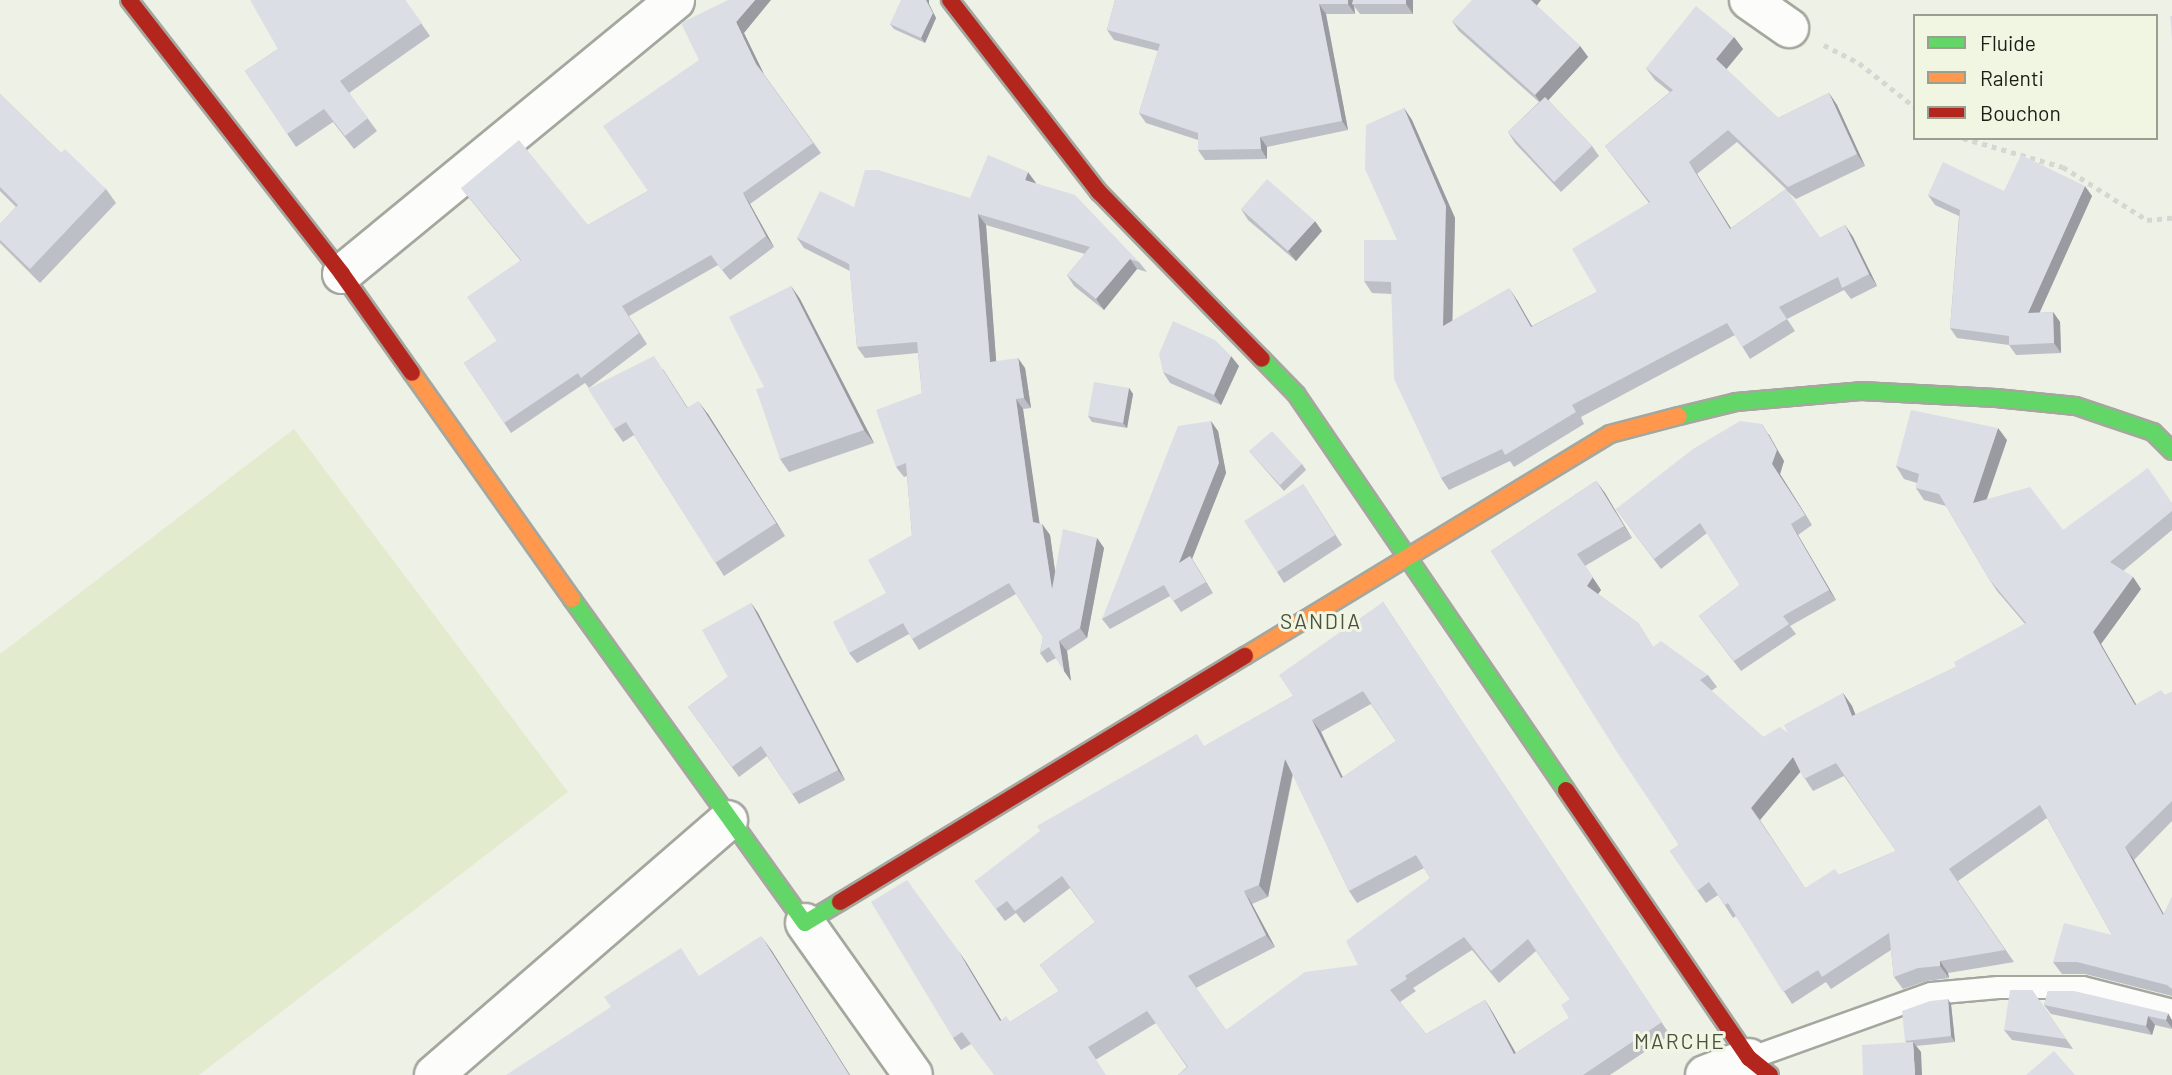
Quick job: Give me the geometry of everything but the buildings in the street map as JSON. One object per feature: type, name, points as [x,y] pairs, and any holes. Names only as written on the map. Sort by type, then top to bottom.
[{"type":"main road","points":[[129,0],[342,274],[728,820],[805,923],[1405,556],[1610,434],[1736,402],[1861,391],[1996,398],[2076,406],[2153,432],[2172,451]]},
{"type":"main road","points":[[950,0],[1098,192],[1296,394],[1759,1067]]},
{"type":"street","points":[[342,274],[675,0]]},
{"type":"street","points":[[1749,0],[1788,28]]},
{"type":"street","points":[[434,1075],[728,820]]},
{"type":"street","points":[[805,923],[913,1075]]},
{"type":"street","points":[[1705,1075],[1759,1067]]},
{"type":"lane","points":[[1759,1067],[1931,993],[1998,987],[2082,987],[2172,1010]]},
{"type":"path","points":[[1788,28],[1859,63],[1913,105]]},
{"type":"path","points":[[1970,140],[2063,167],[2147,220],[2172,218]]},
{"type":"green space","points":[[294,429],[568,792],[199,1075],[0,1075],[0,654]]},
{"type":"traffic: fast","points":[[1262,359],[1296,394],[1566,790]]},
{"type":"traffic: fast","points":[[1679,416],[1736,402],[1861,391],[1996,398],[2076,406],[2153,432],[2172,451]]},
{"type":"traffic: fast","points":[[572,599],[805,923],[840,902]]},
{"type":"traffic: slow","points":[[412,373],[572,599]]},
{"type":"traffic: slow","points":[[1245,656],[1610,434],[1679,416]]},
{"type":"traffic: jam","points":[[129,0],[342,274],[412,373]]},
{"type":"traffic: jam","points":[[950,0],[1099,192],[1262,359]]},
{"type":"traffic: jam","points":[[840,902],[1245,656]]},
{"type":"traffic: jam","points":[[1566,790],[1749,1058],[1770,1075]]},
{"type":"district","name":"SANDIA","points":[[1321,621]]},
{"type":"district","name":"MARCHE","points":[[1680,1041]]}]
